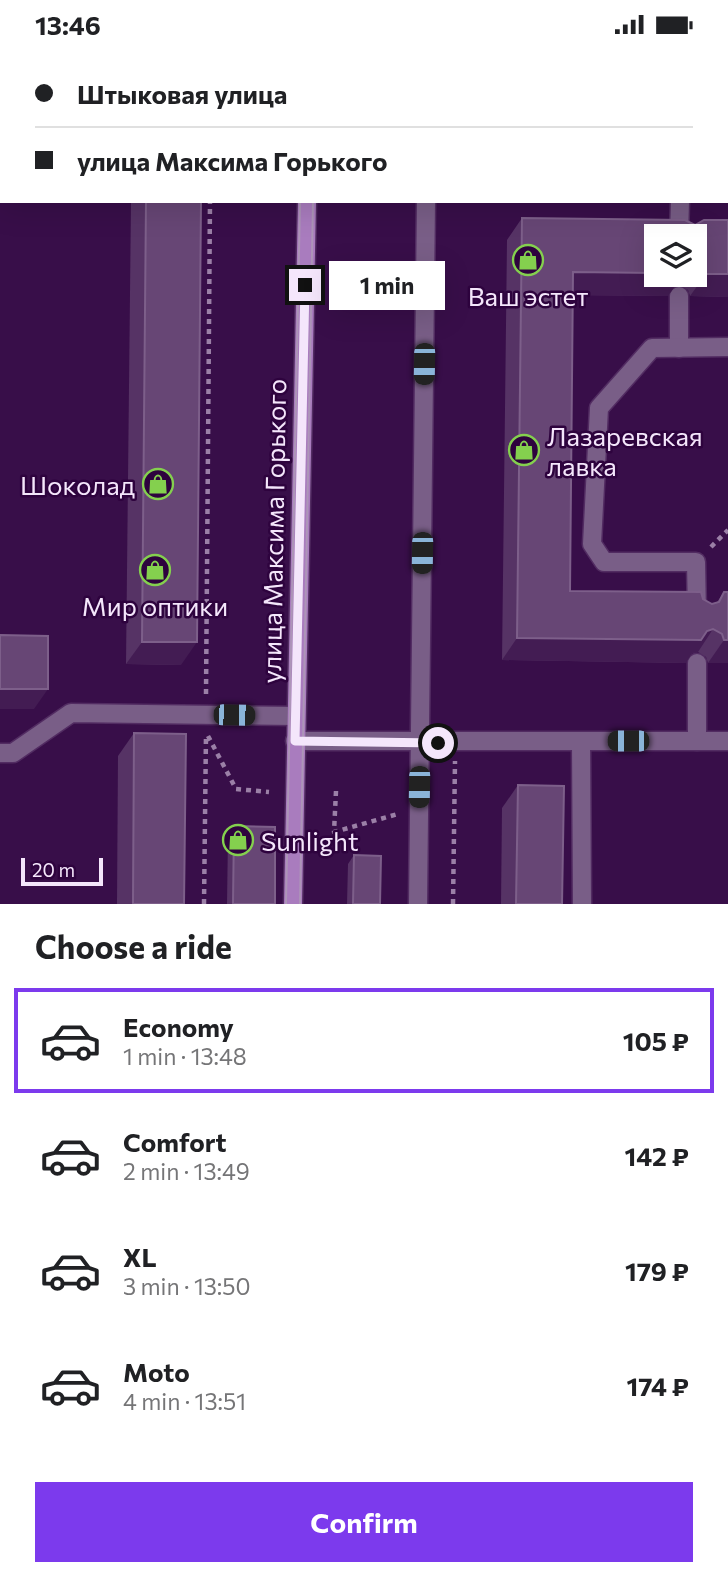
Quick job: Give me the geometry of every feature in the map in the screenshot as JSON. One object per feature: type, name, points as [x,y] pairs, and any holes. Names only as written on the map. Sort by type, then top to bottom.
[{"type":"main road","name":"улица Максима Горького","points":[[293,904],[307,203]]},
{"type":"street","points":[[418,904],[426,203]]},
{"type":"street","points":[[679,224],[680,203]]},
{"type":"street","points":[[679,296],[679,348]]},
{"type":"street","points":[[697,615],[696,562],[604,562],[592,544],[599,408],[652,348],[728,347]]},
{"type":"street","points":[[697,663],[697,741]]},
{"type":"street","points":[[0,753],[13,753],[71,713],[206,723],[296,716]]},
{"type":"street","points":[[295,741],[728,741]]},
{"type":"street","points":[[581,742],[582,904]]},
{"type":"path","points":[[204,904],[210,203]]},
{"type":"path","points":[[206,723],[236,789],[268,792]]},
{"type":"path","points":[[453,904],[455,743]]},
{"type":"path","points":[[336,791],[334,832],[419,809]]},
{"type":"building","points":[[146,203],[201,203],[197,642],[142,642]]},
{"type":"building","points":[[522,218],[685,220],[693,224],[644,224],[644,273],[573,272],[570,591],[701,592],[703,599],[712,604],[719,602],[724,592],[728,592],[728,640],[724,640],[722,634],[713,629],[707,631],[701,640],[517,638]]},
{"type":"building","points":[[704,220],[728,220],[728,274],[707,274],[707,224],[697,224]]},
{"type":"building","points":[[0,635],[48,636],[48,689],[0,689]]},
{"type":"building","points":[[134,733],[186,734],[184,904],[133,904]]},
{"type":"building","points":[[518,785],[564,786],[562,904],[516,904]]},
{"type":"building","points":[[234,826],[275,827],[275,904],[233,904]]},
{"type":"building","points":[[354,855],[381,856],[380,904],[353,904]]},
{"type":"tram line","points":[[286,904],[300,203]]},
{"type":"tram line","points":[[300,904],[313,203]]},
{"type":"place","name":"Ваш эстет","points":[[528,260]]},
{"type":"place","name":"Лазаревская лавка","points":[[524,450]]},
{"type":"place","name":"Шоколад","points":[[158,484]]},
{"type":"place","name":"Мир оптики","points":[[155,570]]},
{"type":"place","name":"Sunlight","points":[[238,840]]},
{"type":"route","points":[[305,285],[295,741],[438,743]]}]
